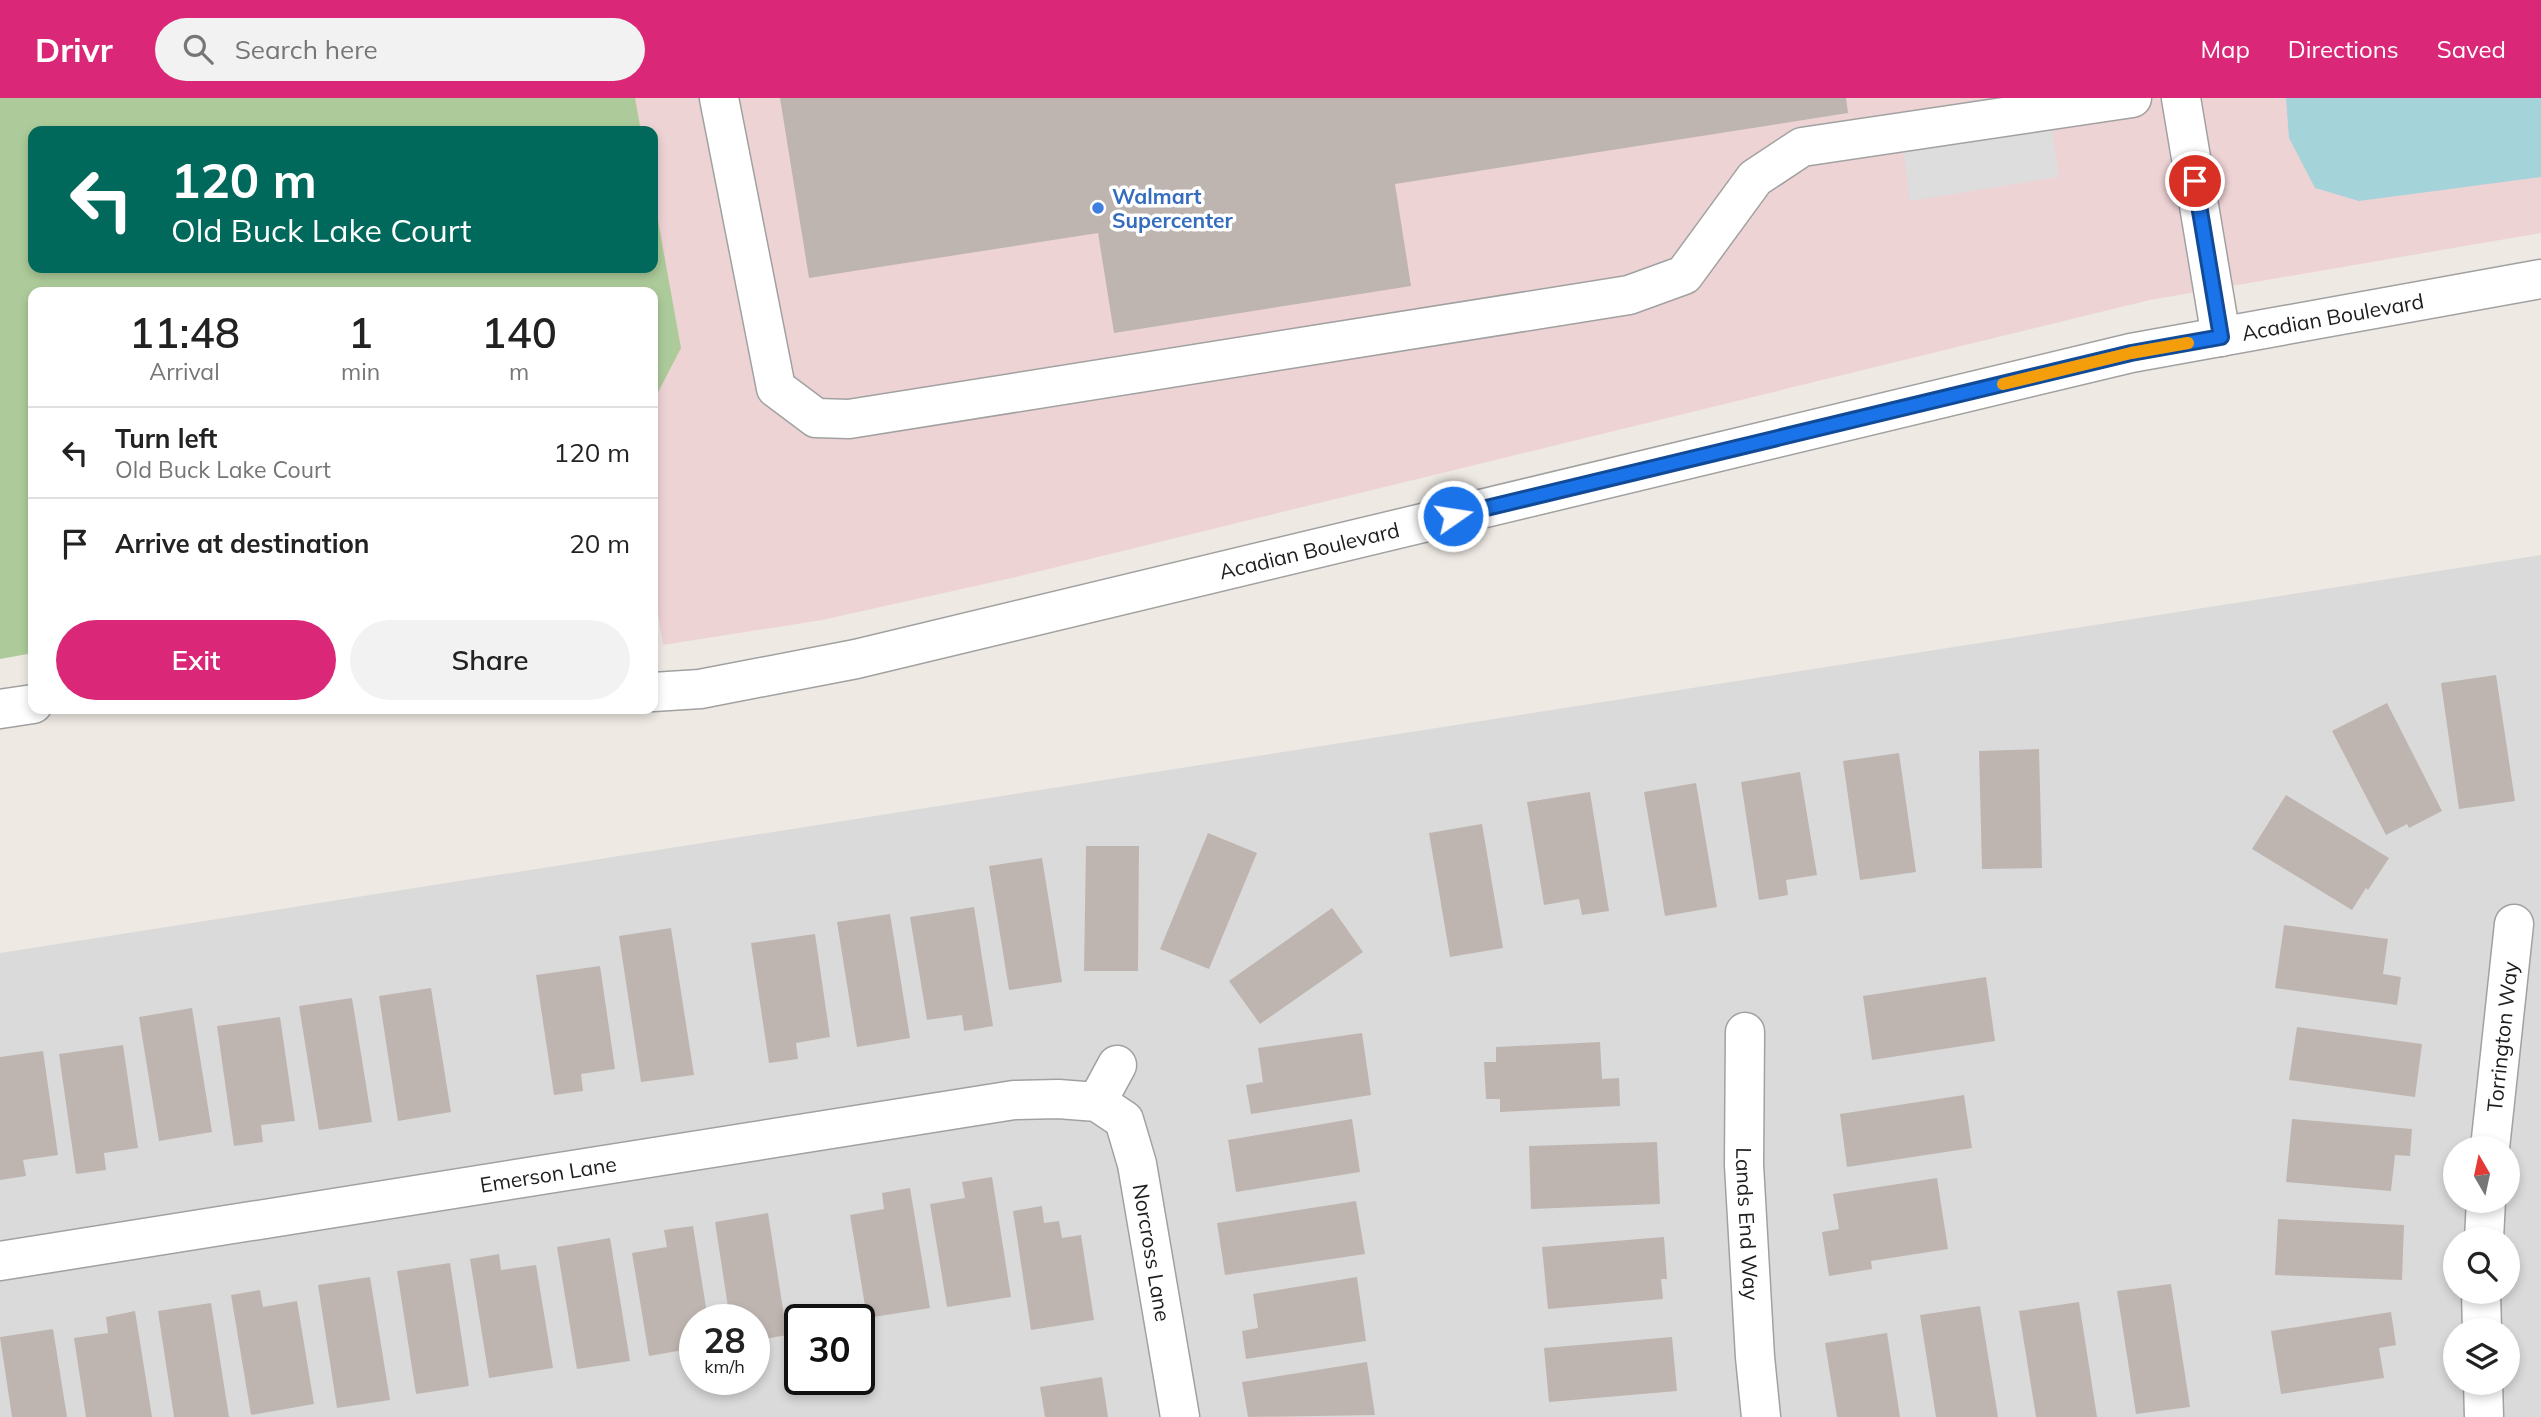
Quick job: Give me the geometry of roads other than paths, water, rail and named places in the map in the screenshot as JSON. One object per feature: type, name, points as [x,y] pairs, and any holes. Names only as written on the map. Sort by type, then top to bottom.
[{"type":"street","points":[[719,98],[776,388],[816,418],[849,419],[1629,296],[1684,275],[1755,178],[1802,147],[2048,104],[2132,98]]},
{"type":"street","points":[[2182,98],[2221,337]]},
{"type":"street","name":"Acadian Boulevard","points":[[658,692],[700,690],[856,659],[2118,356],[2541,279]]},
{"type":"street","points":[[0,709],[28,705]]},
{"type":"street","name":"Torrington Way","points":[[2491,1136],[2514,924]]},
{"type":"street","name":"Lands End Way","points":[[1745,1032],[1744,1164],[1761,1417]]},
{"type":"street","points":[[1097,1102],[1117,1065]]},
{"type":"street","name":"Emerson Lane","points":[[0,1261],[1014,1100],[1058,1098],[1097,1102]]},
{"type":"street","name":"Norcross Lane","points":[[1097,1102],[1124,1119],[1137,1164],[1180,1417]]},
{"type":"street","points":[[2483,1395],[2484,1417]]},
{"type":"water","points":[[2286,98],[2541,98],[2541,177],[2359,201],[2315,188],[2289,138]]},
{"type":"place","name":"Walmart Supercenter","points":[[1098,208]]}]
